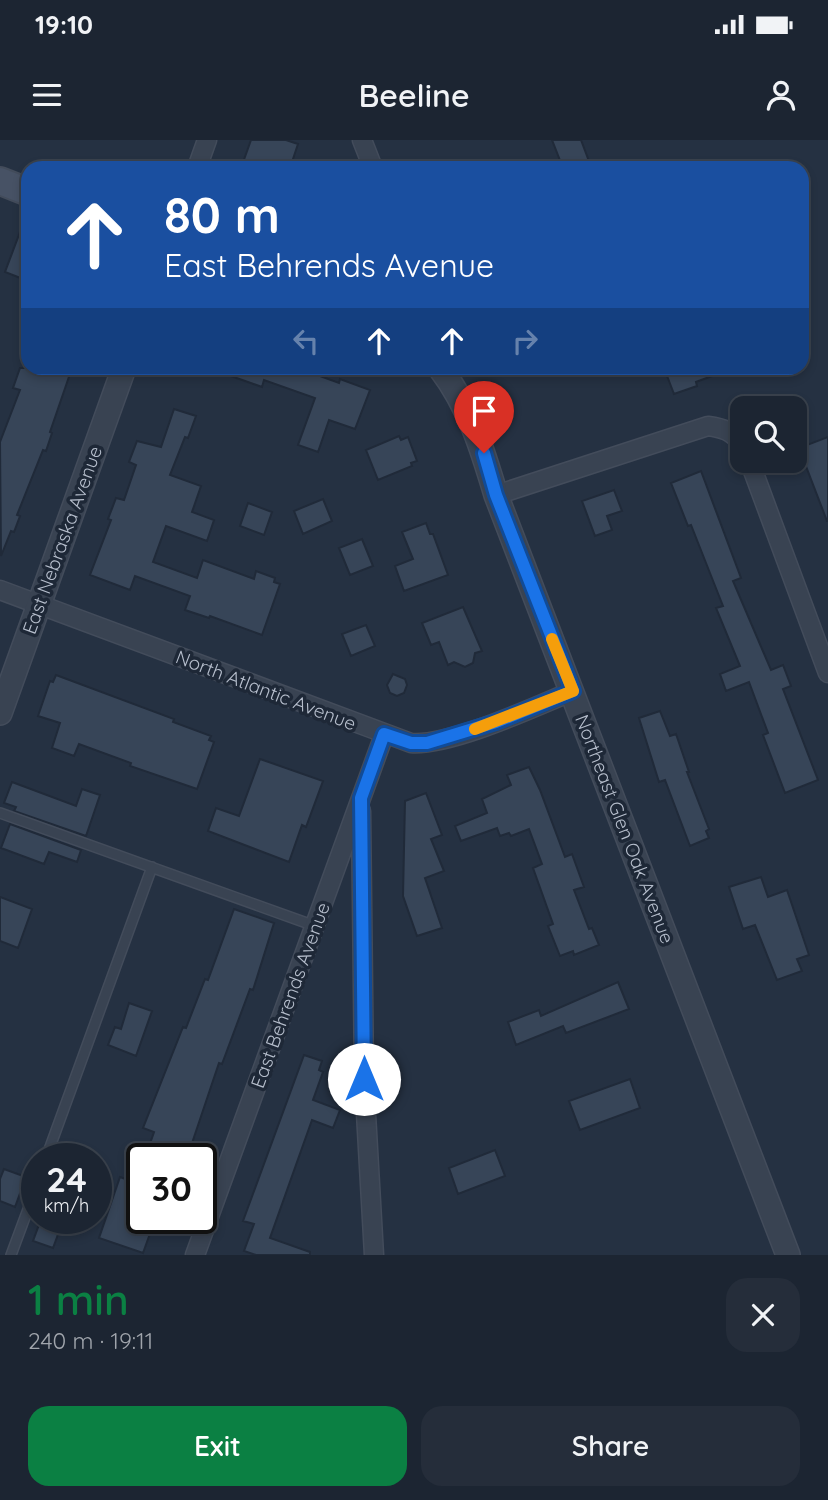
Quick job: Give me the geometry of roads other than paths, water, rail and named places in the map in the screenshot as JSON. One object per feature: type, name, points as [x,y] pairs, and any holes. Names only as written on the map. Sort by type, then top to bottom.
[{"type":"main road","points":[[0,181],[21,189]]},
{"type":"street","points":[[200,161],[207,140]]},
{"type":"street","points":[[362,140],[370,161]]},
{"type":"street","name":"East Nebraska Avenue","points":[[0,713],[121,375]]},
{"type":"street","name":"Northeast Glen Oak Avenue","points":[[445,375],[457,392],[477,432],[496,495],[788,1255]]},
{"type":"street","points":[[496,495],[708,426],[724,428],[730,432]]},
{"type":"street","points":[[753,473],[828,673]]},
{"type":"street","name":"North Atlantic Avenue","points":[[0,590],[411,743],[427,743],[496,722],[573,691]]},
{"type":"street","name":"East Behrends Avenue","points":[[195,1255],[384,734]]},
{"type":"street","points":[[361,798],[364,1079],[374,1255]]},
{"type":"lane","points":[[0,813],[315,926]]},
{"type":"lane","points":[[51,1143],[152,867]]},
{"type":"lane","points":[[11,1255],[21,1228]]}]
